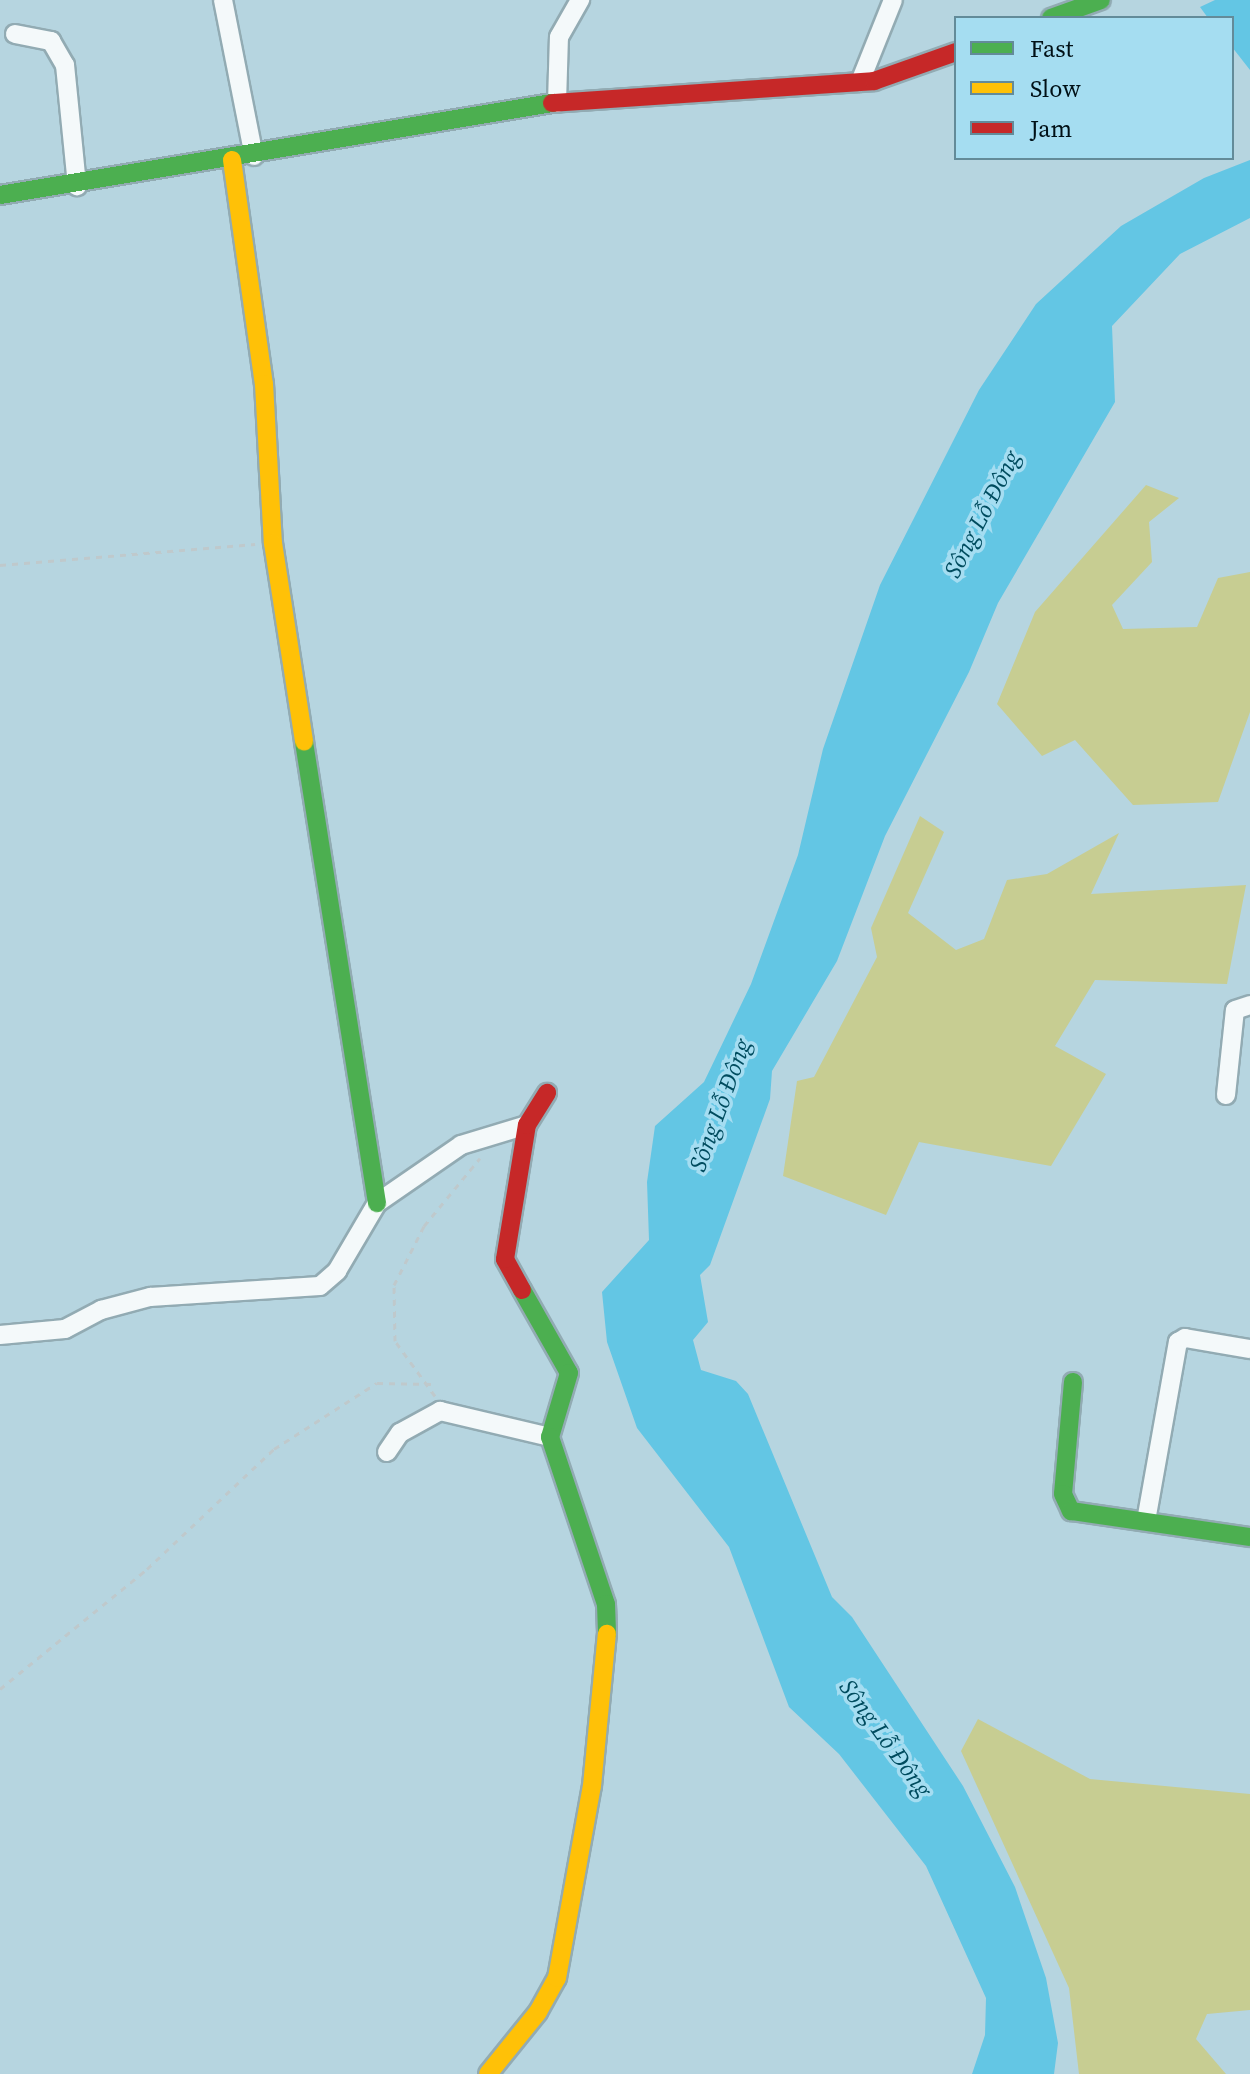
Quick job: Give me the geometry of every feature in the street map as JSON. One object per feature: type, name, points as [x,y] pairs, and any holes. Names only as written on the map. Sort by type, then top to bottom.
[{"type":"street","points":[[223,0],[254,156]]},
{"type":"street","points":[[557,103],[559,37],[580,0]]},
{"type":"street","points":[[1057,16],[1101,0]]},
{"type":"street","points":[[860,82],[891,1]]},
{"type":"street","points":[[15,34],[51,41],[65,65],[77,186]]},
{"type":"street","points":[[0,195],[77,186],[232,160],[485,111],[557,103],[860,82],[954,53]]},
{"type":"street","points":[[232,160],[264,384],[273,543],[377,1203]]},
{"type":"street","points":[[1226,1095],[1235,1010],[1250,1005]]},
{"type":"street","points":[[488,2074],[529,2025],[557,1978],[599,1739],[606,1604],[550,1437],[569,1373],[505,1259],[527,1125],[547,1093]]},
{"type":"street","points":[[0,1335],[65,1329],[101,1310],[150,1297],[317,1288],[337,1271],[377,1203],[461,1145],[527,1125]]},
{"type":"street","points":[[1146,1521],[1178,1342],[1185,1338],[1250,1349]]},
{"type":"street","points":[[1073,1382],[1063,1494],[1067,1507],[1085,1516],[1146,1521],[1250,1537]]},
{"type":"street","points":[[387,1452],[405,1429],[440,1411],[550,1437]]},
{"type":"path","points":[[0,565],[273,543]]},
{"type":"path","points":[[440,1411],[431,1384],[395,1341],[391,1308],[396,1277],[446,1196],[486,1155]]},
{"type":"path","points":[[0,1689],[147,1569],[274,1449],[377,1383],[431,1384]]},
{"type":"green space","points":[[1146,485],[1179,498],[1149,522],[1152,562],[1112,605],[1123,629],[1197,627],[1218,578],[1250,572],[1250,712],[1218,802],[1133,805],[1075,740],[1042,756],[997,704],[1035,612]]},
{"type":"green space","points":[[920,816],[944,832],[908,913],[956,950],[984,939],[1007,880],[1047,874],[1119,833],[1091,894],[1246,885],[1227,984],[1095,980],[1055,1046],[1106,1074],[1051,1166],[919,1142],[886,1215],[783,1176],[797,1081],[814,1077],[877,957],[871,928]]},
{"type":"green space","points":[[978,1719],[1090,1779],[1250,1794],[1250,2010],[1207,2014],[1196,2039],[1226,2074],[1079,2074],[1069,1988],[961,1751]]},
{"type":"water","points":[[1215,0],[1250,0],[1250,70],[1234,50],[1234,16],[1207,16],[1200,7]]},
{"type":"water","name":"Sông Lỗ Đông","points":[[1250,160],[1250,218],[1180,254],[1112,326],[1115,402],[998,603],[969,672],[885,836],[837,961],[772,1071],[770,1099],[710,1265],[700,1275],[708,1322],[693,1340],[701,1370],[736,1381],[748,1394],[832,1597],[852,1617],[963,1786],[1015,1887],[1046,1978],[1058,2043],[1054,2074],[972,2074],[985,2035],[986,1998],[926,1866],[839,1754],[789,1707],[729,1547],[637,1428],[607,1342],[602,1292],[649,1240],[647,1182],[655,1126],[704,1082],[751,984],[798,855],[823,749],[880,585],[979,390],[1036,304],[1121,226],[1204,178]]},
{"type":"traffic: fast","points":[[1057,16],[1101,0]]},
{"type":"traffic: fast","points":[[0,195],[552,103]]},
{"type":"traffic: fast","points":[[304,742],[377,1203]]},
{"type":"traffic: fast","points":[[522,1290],[569,1373],[550,1437],[606,1604],[607,1634]]},
{"type":"traffic: fast","points":[[1073,1382],[1063,1494],[1071,1511],[1250,1537]]},
{"type":"traffic: slow","points":[[232,160],[264,384],[273,543],[304,742]]},
{"type":"traffic: slow","points":[[488,2074],[538,2012],[557,1978],[592,1786],[607,1634]]},
{"type":"traffic: jam","points":[[552,103],[874,81],[954,53]]},
{"type":"traffic: jam","points":[[522,1290],[505,1259],[527,1125],[547,1093]]}]
